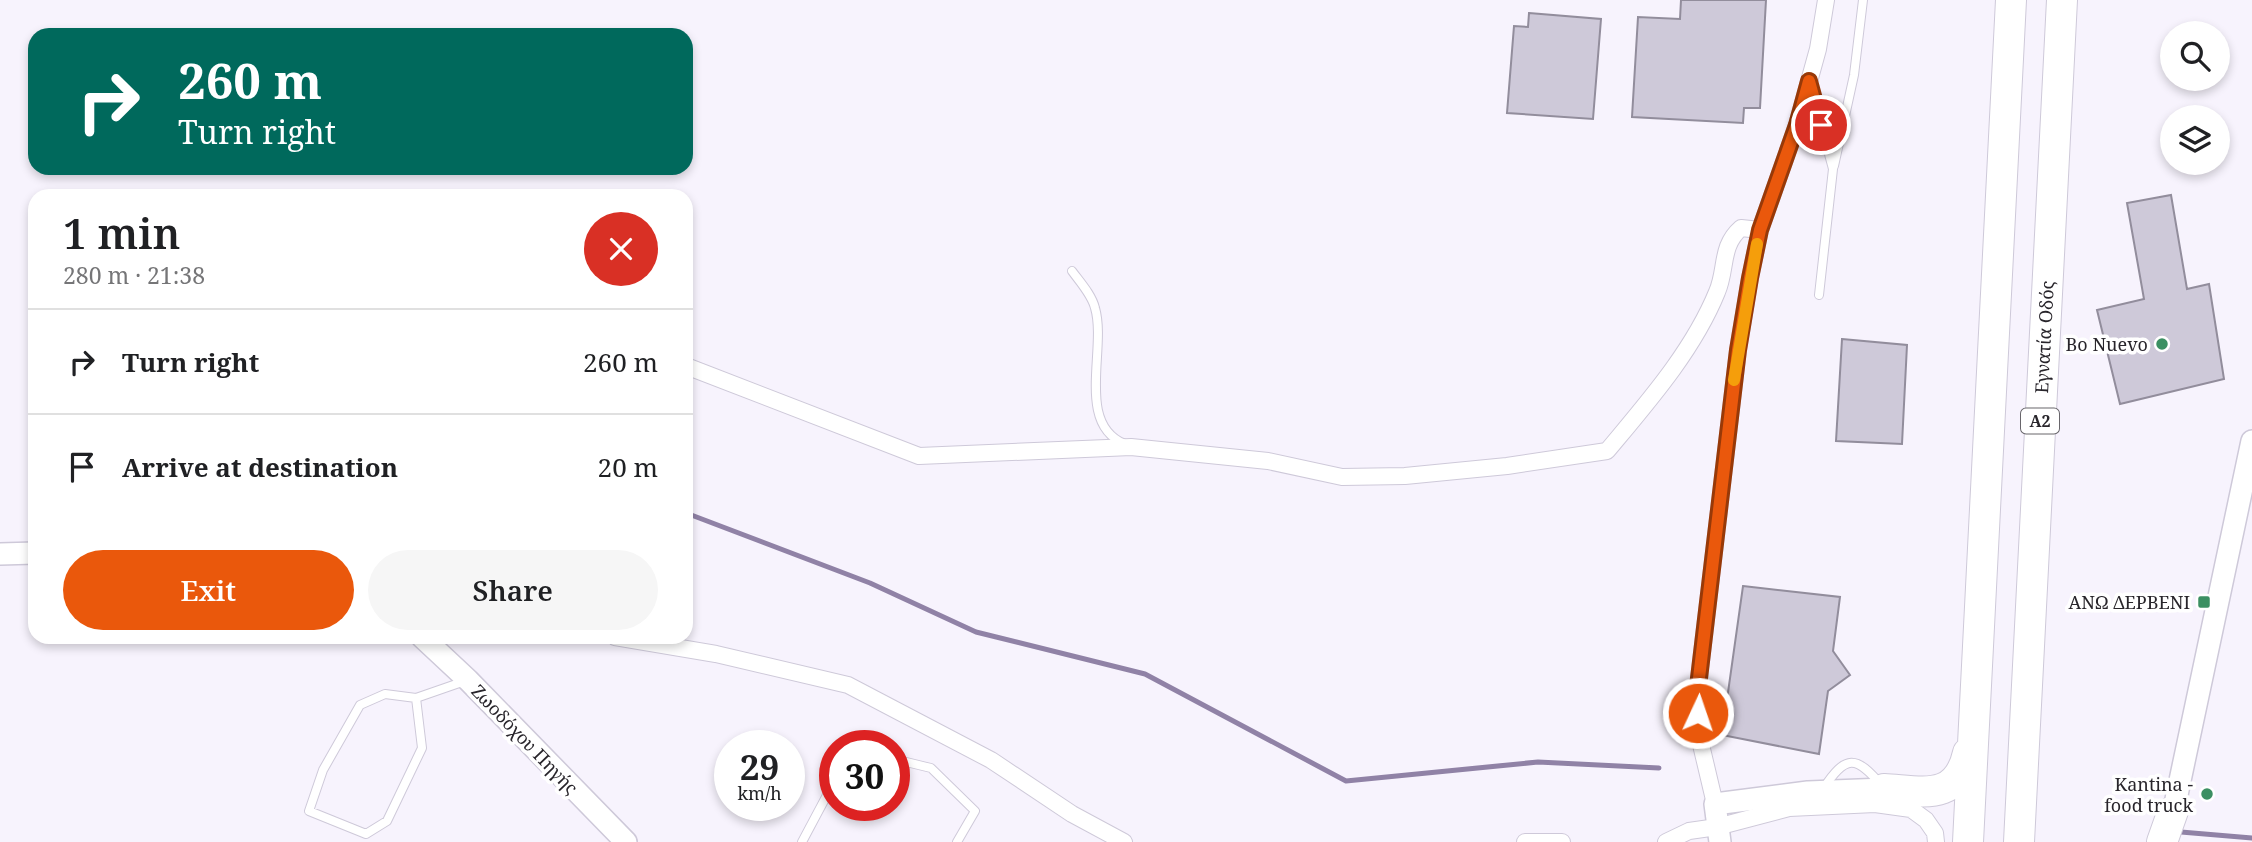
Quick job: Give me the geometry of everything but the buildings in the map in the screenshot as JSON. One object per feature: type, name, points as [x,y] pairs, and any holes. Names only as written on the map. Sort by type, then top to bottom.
[{"type":"highway","points":[[1968,842],[2011,0]]},
{"type":"highway","name":"Εγνατία Οδός","points":[[2019,842],[2062,0]]},
{"type":"highway","points":[[1884,789],[1933,791],[1953,785],[1966,763],[1972,739]]},
{"type":"highway","points":[[2162,842],[2173,811]]},
{"type":"street","points":[[1719,834],[1716,804],[1698,732],[1697,695],[1738,350],[1760,230],[1797,125],[1809,81],[1824,4]]},
{"type":"street","points":[[693,369],[919,456],[1132,447],[1268,461],[1342,477],[1431,474],[1507,466],[1606,451],[1655,394],[1700,326],[1718,290],[1726,249],[1732,236],[1741,228],[1760,230]]},
{"type":"street","points":[[2167,842],[2247,489],[2252,441]]},
{"type":"street","points":[[0,554],[28,553]]},
{"type":"street","name":"Ζωοδόχου Πηγής","points":[[429,644],[626,842]]},
{"type":"street","points":[[657,644],[716,654],[848,685],[991,761],[1072,814],[1124,842]]},
{"type":"street","points":[[1716,804],[1821,791],[1884,789]]},
{"type":"street","points":[[1666,842],[1689,831],[1719,834],[1789,808],[1875,804],[1911,809],[1926,820],[1935,833],[1936,842]]},
{"type":"street","points":[[1525,842],[1562,842]]},
{"type":"lane","points":[[1819,295],[1833,169],[1854,75],[1863,0]]},
{"type":"lane","points":[[1809,81],[1833,169]]},
{"type":"lane","points":[[1072,271],[1095,307],[1099,338],[1096,373],[1099,418],[1105,430],[1119,442],[1132,447]]},
{"type":"lane","points":[[416,698],[422,748],[387,821],[366,834],[309,811],[323,770],[360,705],[385,694],[416,698],[468,680]]},
{"type":"lane","points":[[910,763],[930,768],[975,811],[957,842]]},
{"type":"lane","points":[[802,842],[819,810]]},
{"type":"waterway","points":[[693,516],[870,583],[976,632],[1145,674],[1346,781],[1538,762],[1659,768]]},
{"type":"waterway","points":[[2181,832],[2252,838]]},
{"type":"slow traffic","points":[[1734,380],[1757,244]]},
{"type":"place","name":"Bo Nuevo","points":[[2162,344]]},
{"type":"place","name":"ΑΝΩ ΔΕΡΒΕΝΙ","points":[[2204,602]]},
{"type":"place","name":"Kantina - food truck","points":[[2207,794]]},
{"type":"route","points":[[1698,713],[1697,695],[1738,350],[1750,278],[1766,209],[1797,125],[1809,81],[1821,125]]}]
